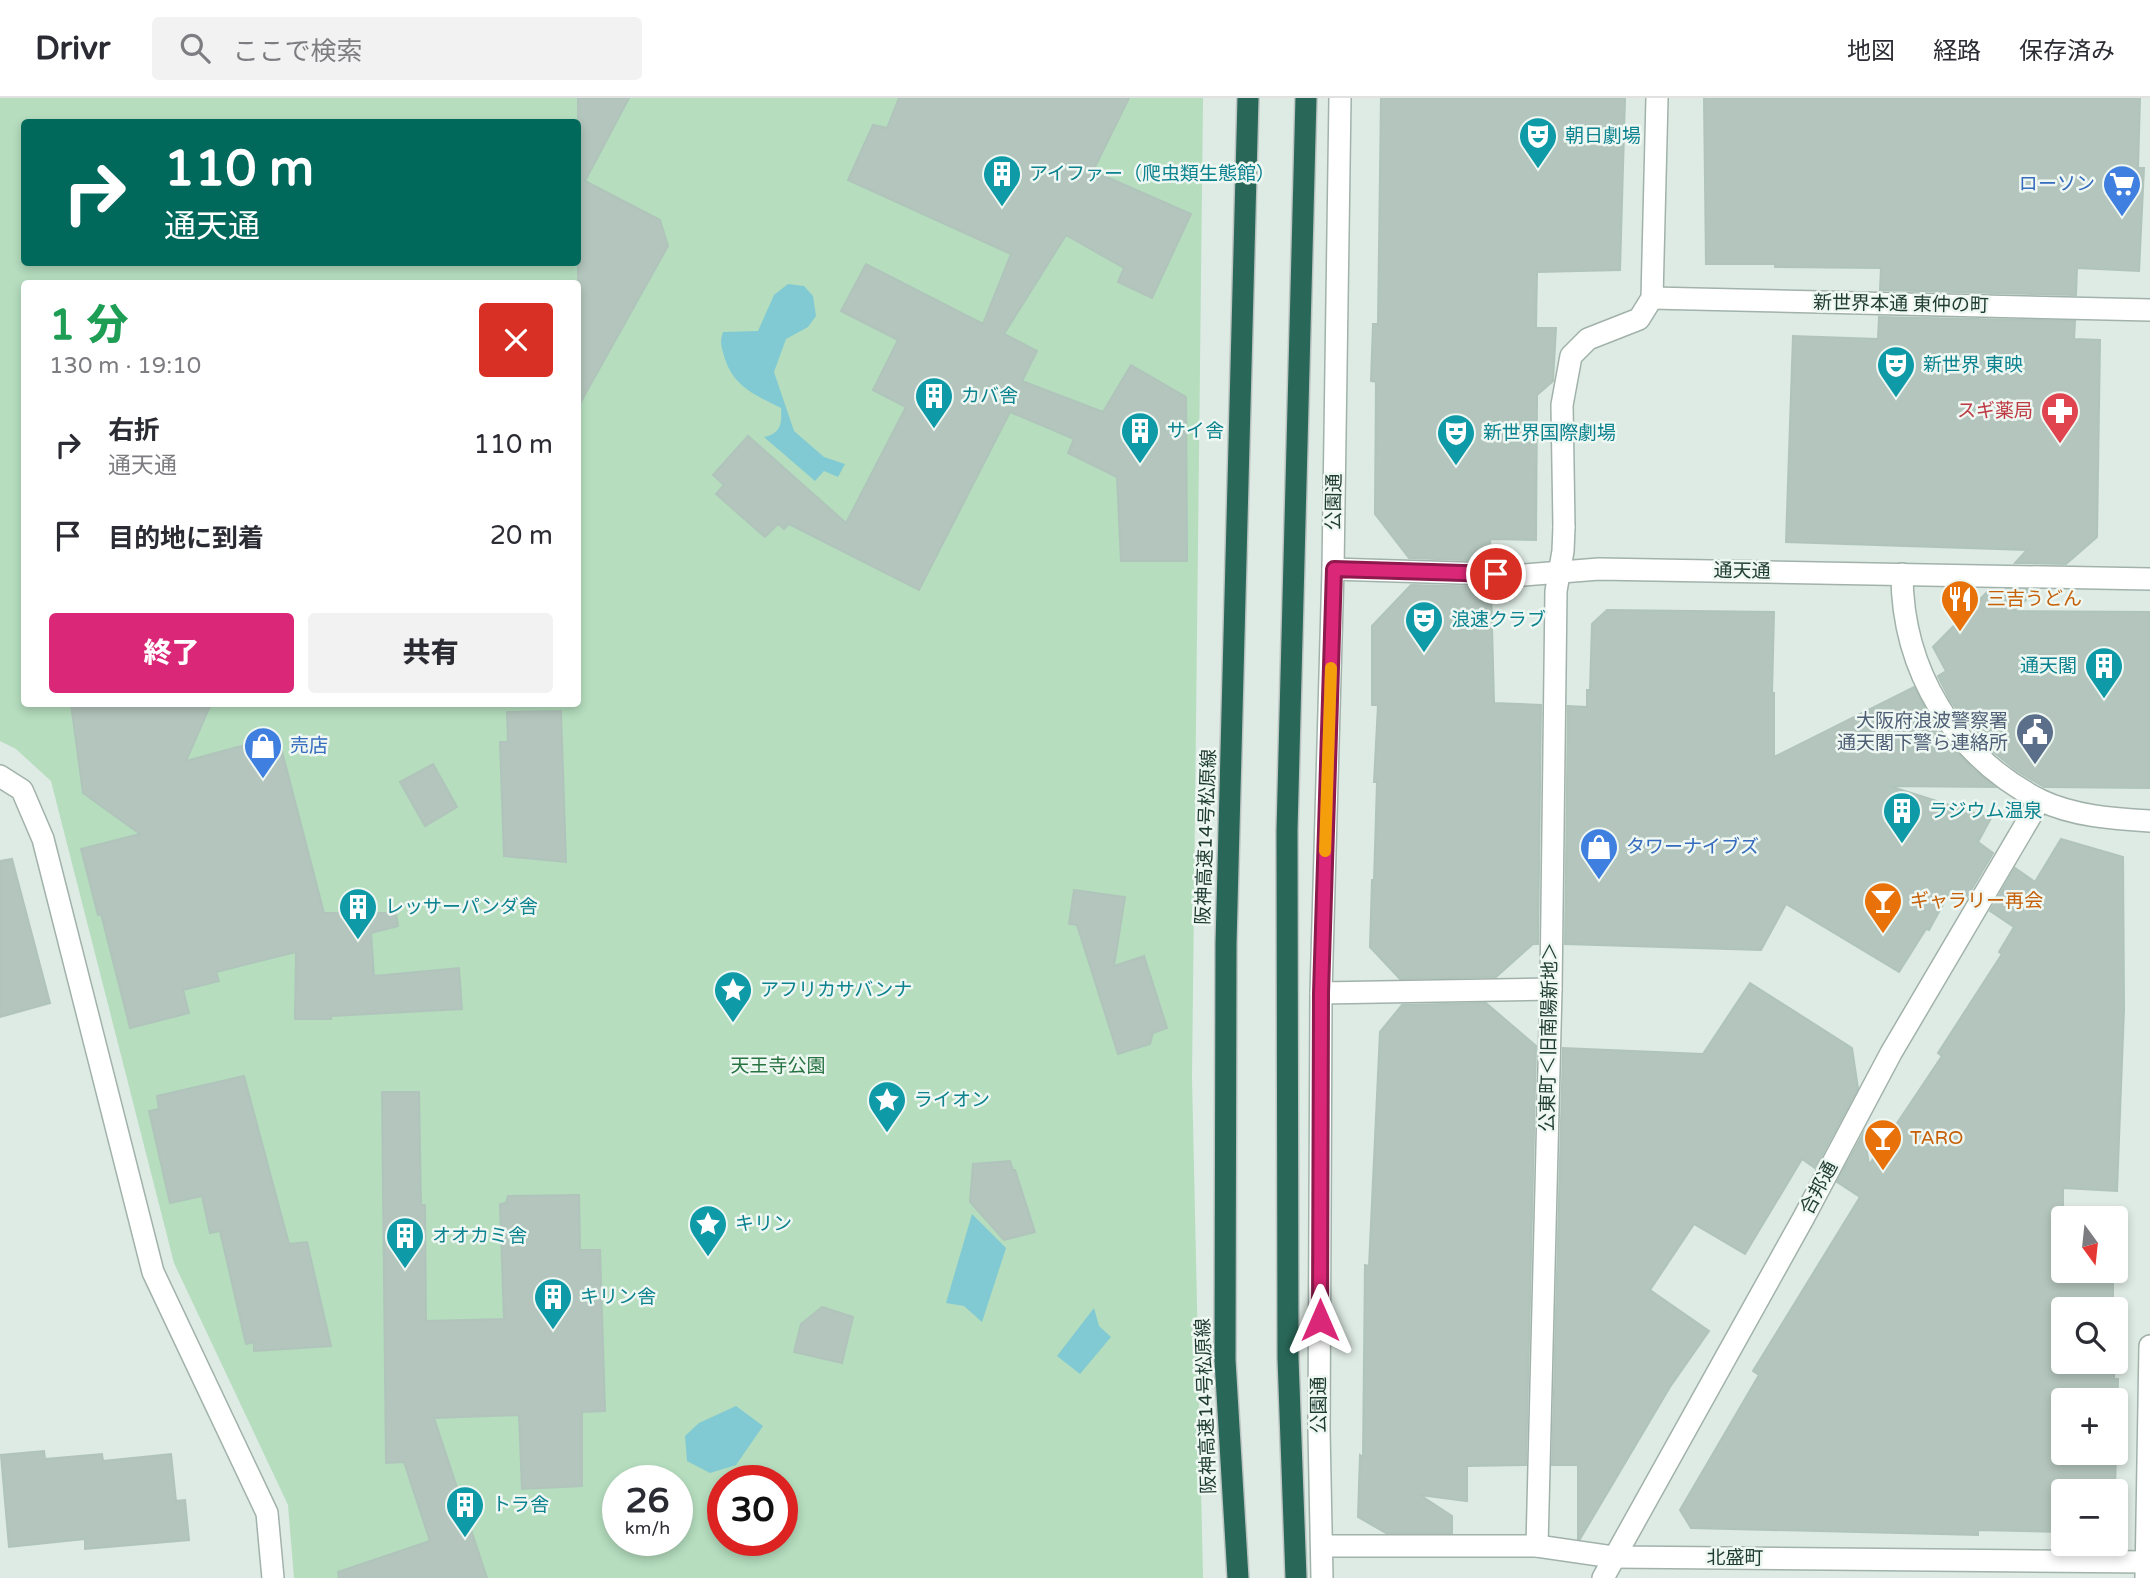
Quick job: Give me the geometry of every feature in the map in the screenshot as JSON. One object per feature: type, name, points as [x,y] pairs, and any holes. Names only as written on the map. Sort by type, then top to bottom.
[{"type":"highway","name":"阪神高速14号松原線","points":[[1238,1578],[1225,1360],[1226,958],[1248,98]]},
{"type":"highway","points":[[1296,1578],[1288,1358],[1287,831],[1306,98]]},
{"type":"street","name":"公園通","points":[[1322,1578],[1319,1430],[1321,993],[1334,569],[1340,98]]},
{"type":"street","points":[[1652,298],[1657,98]]},
{"type":"street","name":"新世界本通 東仲の町","points":[[1652,298],[2150,310]]},
{"type":"street","name":"公東町＜旧南陽新地＞","points":[[1536,1546],[1551,989],[1556,591],[1561,573],[1564,527],[1562,405],[1571,356],[1588,339],[1639,319],[1652,298]]},
{"type":"street","name":"通天通","points":[[1334,569],[1523,575],[1599,569],[2150,579]]},
{"type":"street","points":[[1902,574],[1902,596],[1908,631],[1923,681],[1947,723],[1974,754],[2040,800],[2070,810],[2117,819],[2150,821]]},
{"type":"street","points":[[0,776],[22,790],[43,839],[153,1272],[267,1513],[273,1578]]},
{"type":"street","name":"合邦通","points":[[1603,1578],[1804,1217],[1891,1053],[2040,800]]},
{"type":"street","points":[[1321,993],[1551,989]]},
{"type":"street","points":[[2147,1567],[2150,1346]]},
{"type":"street","name":"北盛町","points":[[1322,1546],[1536,1546],[1613,1558],[2147,1567]]},
{"type":"green space","name":"天王寺公園","points":[[0,98],[1203,98],[1192,1078],[1203,1578],[294,1578],[288,1505],[174,1263],[51,781],[16,749],[0,741]]},
{"type":"water","points":[[788,284],[804,286],[813,296],[816,316],[808,327],[786,339],[774,372],[794,431],[824,457],[845,464],[838,477],[824,471],[815,481],[764,437],[774,433],[779,427],[781,408],[740,384],[729,369],[722,349],[723,332],[758,331],[774,295]]},
{"type":"water","points":[[972,1214],[1006,1248],[982,1322],[964,1306],[946,1303]]},
{"type":"water","points":[[1094,1308],[1099,1326],[1111,1337],[1080,1374],[1057,1356]]},
{"type":"water","points":[[736,1406],[763,1426],[736,1465],[707,1465],[707,1471],[687,1461],[685,1436],[699,1423]]},
{"type":"building","points":[[578,98],[629,98],[585,181],[660,220],[668,246],[581,402],[581,280],[578,280],[578,266],[581,266],[581,119],[578,119]]},
{"type":"building","points":[[899,98],[1129,98],[1093,171],[1191,214],[1152,298],[1118,282],[1124,268],[1066,235],[1004,334],[1037,351],[1022,381],[1103,412],[1131,365],[1186,397],[1187,561],[1121,561],[1117,477],[1068,453],[1074,439],[1010,412],[919,590],[789,524],[784,529],[778,524],[765,537],[716,494],[724,485],[713,475],[748,436],[846,523],[906,407],[873,390],[898,340],[841,311],[866,264],[983,324],[1011,254],[848,180],[873,125],[887,128]]},
{"type":"building","points":[[1381,98],[1625,98],[1620,270],[1537,272],[1536,328],[1556,328],[1553,381],[1537,395],[1536,540],[1490,539],[1491,561],[1409,558],[1375,514],[1376,382],[1371,381],[1373,324],[1378,324]]},
{"type":"building","points":[[1704,98],[2140,98],[2138,168],[2144,168],[2139,271],[2077,268],[2076,295],[1880,290],[1881,268],[1706,264]]},
{"type":"building","points":[[1879,317],[2075,321],[2074,339],[2100,340],[2097,537],[2066,564],[2015,563],[2027,550],[1786,542],[1793,336],[1878,339]]},
{"type":"building","points":[[1411,585],[1491,587],[1494,703],[1541,705],[1538,944],[1533,944],[1496,977],[1400,979],[1370,947],[1378,705],[1372,705],[1372,626]]},
{"type":"building","points":[[1990,589],[2037,590],[2014,611],[2150,612],[2150,788],[2044,787],[2017,771],[1991,750],[1969,726],[1950,700],[1938,676],[1946,671],[1933,647]]},
{"type":"building","points":[[1607,610],[1774,612],[1774,757],[1914,687],[1928,714],[1949,743],[1973,769],[1995,787],[1889,786],[1991,818],[1978,842],[1993,853],[1967,897],[1952,888],[1929,930],[1926,929],[1899,972],[1786,904],[1761,950],[1565,944],[1568,706],[1587,707],[1592,624]]},
{"type":"building","points":[[71,707],[210,707],[186,761],[278,736],[324,913],[396,913],[398,926],[371,933],[374,976],[459,968],[462,1009],[331,1016],[331,1019],[295,1019],[296,952],[216,972],[219,981],[183,990],[189,1013],[130,1028],[101,914],[98,915],[81,849],[140,834],[83,793]]},
{"type":"building","points":[[561,711],[566,862],[504,856],[500,742],[508,742],[507,712]]},
{"type":"building","points":[[433,764],[457,807],[425,826],[400,782]]},
{"type":"building","points":[[2061,839],[2123,857],[2124,1009],[2117,1191],[2063,1188],[2063,1206],[2051,1206],[2051,1283],[2113,1283],[2113,1297],[2051,1297],[2051,1374],[2114,1374],[2114,1379],[2118,1379],[2118,1388],[2051,1388],[2051,1465],[2116,1465],[2115,1479],[2051,1479],[2051,1532],[1978,1530],[1978,1535],[1691,1528],[1680,1510],[1759,1375],[1753,1371],[1860,1197],[1837,1182],[1864,1132],[1869,1165],[1942,1056],[1938,1053],[2002,954],[1999,952],[2014,927],[1990,911],[2015,868],[2035,882]]},
{"type":"building","points":[[12,859],[50,1003],[0,1017],[0,861]]},
{"type":"building","points":[[1074,890],[1125,897],[1114,966],[1144,956],[1167,1028],[1153,1033],[1150,1044],[1118,1054],[1077,925],[1069,924]]},
{"type":"building","points":[[1750,983],[1852,1048],[1858,1088],[1815,1168],[1802,1159],[1745,1254],[1694,1224],[1650,1290],[1709,1331],[1670,1387],[1578,1539],[1578,1465],[1552,1465],[1563,1048],[1703,1054]]},
{"type":"building","points":[[1486,1003],[1536,1046],[1526,1465],[1467,1466],[1467,1501],[1420,1495],[1452,1516],[1452,1533],[1386,1533],[1358,1517],[1360,1455],[1363,1457],[1365,1265],[1369,1266],[1380,1032],[1402,1005]]},
{"type":"building","points":[[244,1076],[289,1244],[307,1242],[331,1346],[254,1351],[254,1342],[246,1344],[220,1231],[210,1233],[202,1196],[170,1203],[149,1111],[159,1109],[157,1096]]},
{"type":"building","points":[[382,1092],[419,1092],[421,1205],[425,1205],[426,1321],[504,1319],[500,1204],[506,1203],[508,1196],[579,1195],[580,1250],[600,1250],[605,1411],[582,1412],[582,1486],[522,1489],[519,1415],[434,1418],[487,1578],[339,1578],[338,1572],[430,1541],[404,1462],[386,1463]]},
{"type":"building","points":[[1010,1161],[1035,1232],[1004,1240],[970,1202],[973,1164]]},
{"type":"building","points":[[822,1307],[853,1317],[842,1363],[794,1352],[801,1324]]},
{"type":"building","points":[[44,1451],[45,1459],[102,1454],[103,1461],[171,1454],[176,1501],[185,1500],[189,1540],[85,1549],[85,1539],[9,1547],[1,1455]]},
{"type":"slow traffic","points":[[1325,851],[1331,668]]},
{"type":"place","name":"朝日劇場","points":[[1538,170]]},
{"type":"place","name":"アイファー（爬虫類生態館）","points":[[1002,208]]},
{"type":"place","name":"ローソン","points":[[2122,218]]},
{"type":"place","name":"新世界 東映","points":[[1896,399]]},
{"type":"place","name":"カバ舎","points":[[934,430]]},
{"type":"place","name":"スギ薬局","points":[[2060,445]]},
{"type":"place","name":"サイ舎","points":[[1140,465]]},
{"type":"place","name":"新世界国際劇場","points":[[1456,467]]},
{"type":"place","name":"三吉うどん","points":[[1960,633]]},
{"type":"place","name":"浪速クラブ","points":[[1424,654]]},
{"type":"place","name":"通天閣","points":[[2104,700]]},
{"type":"place","name":"大阪府浪波警察署 通天閣下警ら連絡所","points":[[2035,766]]},
{"type":"place","name":"売店","points":[[263,780]]},
{"type":"place","name":"ラジウム温泉","points":[[1902,845]]},
{"type":"place","name":"タワーナイブズ","points":[[1599,881]]},
{"type":"place","name":"ギャラリー再会","points":[[1883,935]]},
{"type":"place","name":"レッサーパンダ舎","points":[[358,941]]},
{"type":"place","name":"アフリカサバンナ","points":[[733,1024]]},
{"type":"place","name":"ライオン","points":[[887,1134]]},
{"type":"place","name":"TARO","points":[[1883,1172]]},
{"type":"place","name":"キリン","points":[[708,1258]]},
{"type":"place","name":"オオカミ舎","points":[[405,1270]]},
{"type":"place","name":"キリン舎","points":[[553,1331]]},
{"type":"place","name":"トラ舎","points":[[465,1539]]},
{"type":"route","points":[[1320,1320],[1321,993],[1334,569],[1496,574]]}]
